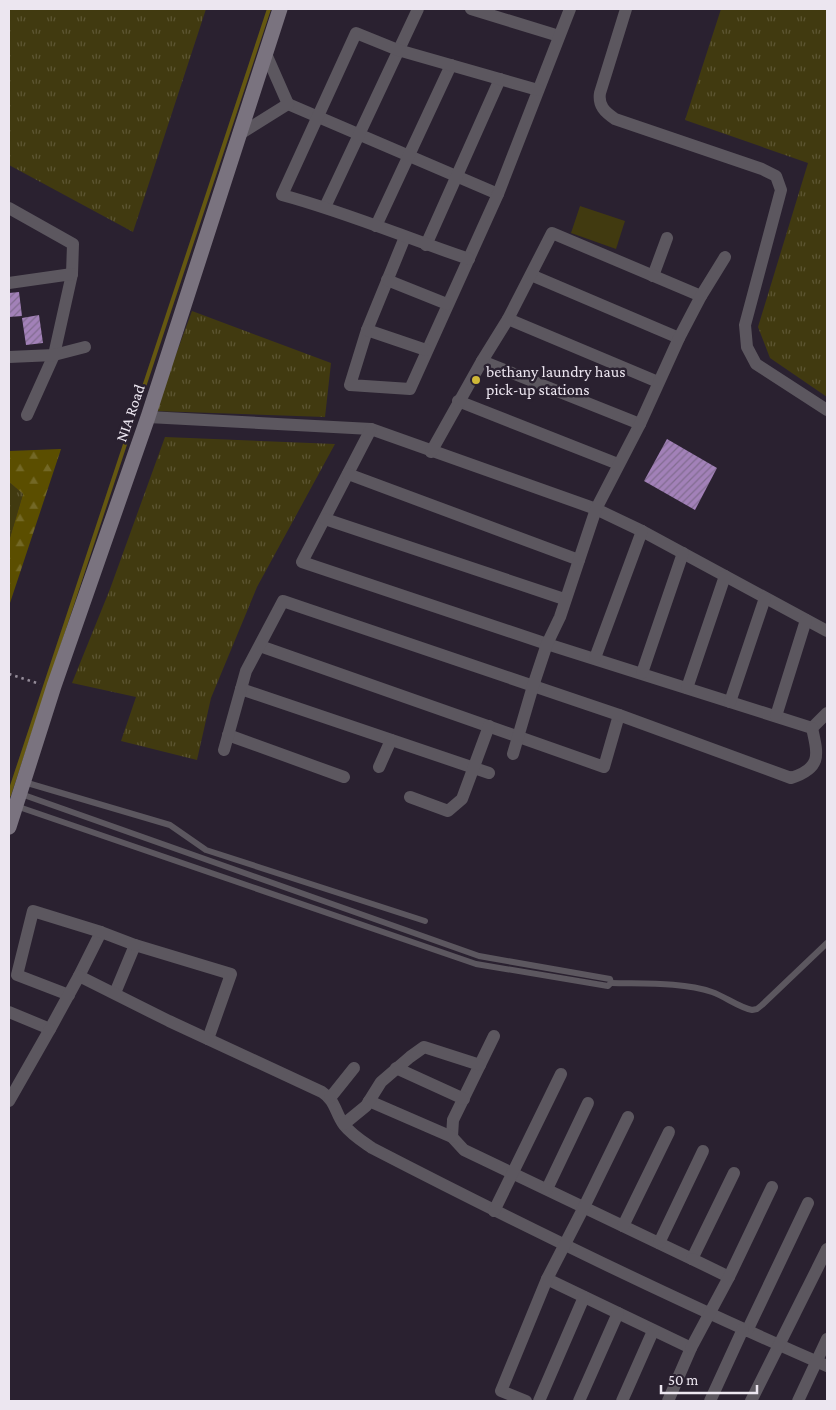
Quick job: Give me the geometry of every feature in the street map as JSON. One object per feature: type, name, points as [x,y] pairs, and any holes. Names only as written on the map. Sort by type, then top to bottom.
[{"type":"street","name":"NIA Road","points":[[9,827],[54,686],[148,417],[280,9]]},
{"type":"street","points":[[325,207],[418,9]]},
{"type":"street","points":[[471,9],[559,36]]},
{"type":"street","points":[[405,237],[367,330],[350,384],[410,389],[498,194],[570,9]]},
{"type":"street","points":[[626,9],[600,92],[599,100],[602,109],[615,120],[762,169],[776,176],[781,190],[745,325],[747,347],[756,364],[827,410]]},
{"type":"street","points":[[469,259],[325,207],[282,195],[356,33],[398,50],[538,90]]},
{"type":"street","points":[[266,54],[288,104],[498,194]]},
{"type":"street","points":[[376,226],[451,65]]},
{"type":"street","points":[[426,245],[500,79]]},
{"type":"street","points":[[240,134],[288,104]]},
{"type":"street","points":[[9,208],[73,244],[72,274],[54,355],[27,415]]},
{"type":"street","points":[[431,452],[458,401],[508,319],[552,233],[701,296]]},
{"type":"street","points":[[653,276],[667,238]]},
{"type":"street","points":[[513,754],[520,737],[532,686],[547,644],[560,617],[564,600],[596,509],[640,424],[679,338],[701,296],[725,257]]},
{"type":"street","points":[[9,283],[72,274]]},
{"type":"street","points":[[531,275],[679,338]]},
{"type":"street","points":[[387,280],[447,304]]},
{"type":"street","points":[[508,319],[658,382]]},
{"type":"street","points":[[367,330],[426,350]]},
{"type":"street","points":[[9,358],[54,355],[85,346]]},
{"type":"street","points":[[482,361],[640,424]]},
{"type":"street","points":[[458,401],[618,464]]},
{"type":"street","points":[[148,417],[371,429],[431,452],[596,509],[642,531],[827,631]]},
{"type":"street","points":[[371,429],[302,562],[547,644],[812,728]]},
{"type":"street","points":[[348,474],[579,560]]},
{"type":"street","points":[[325,519],[564,600]]},
{"type":"street","points":[[595,658],[642,531]]},
{"type":"street","points":[[642,673],[683,553]]},
{"type":"street","points":[[687,688],[725,576]]},
{"type":"street","points":[[730,702],[765,598]]},
{"type":"street","points":[[224,750],[246,671],[283,601],[619,715],[791,778],[802,774],[815,762],[818,753],[812,728]]},
{"type":"street","points":[[776,716],[806,620]]},
{"type":"street","points":[[260,646],[604,767],[619,715]]},
{"type":"street","points":[[241,690],[489,773]]},
{"type":"street","points":[[812,728],[827,713]]},
{"type":"street","points":[[410,797],[448,811],[462,799],[489,726]]},
{"type":"street","points":[[228,735],[344,777]]},
{"type":"street","points":[[379,768],[390,740]]},
{"type":"street","points":[[69,994],[17,975],[33,911],[231,974],[208,1039]]},
{"type":"street","points":[[9,1101],[80,976],[101,932]]},
{"type":"street","points":[[115,993],[135,945]]},
{"type":"street","points":[[80,976],[322,1092],[330,1098],[344,1124],[355,1136],[372,1148],[494,1211],[745,1330],[822,1364]]},
{"type":"street","points":[[9,1012],[50,1029]]},
{"type":"street","points":[[452,1137],[453,1120],[494,1036]]},
{"type":"street","points":[[344,1124],[366,1106],[381,1082],[424,1047],[480,1065]]},
{"type":"street","points":[[330,1098],[354,1068]]},
{"type":"street","points":[[396,1068],[464,1099]]},
{"type":"street","points":[[494,1211],[561,1074]]},
{"type":"street","points":[[369,1101],[452,1137],[464,1150],[729,1277]]},
{"type":"street","points":[[547,1189],[588,1103]]},
{"type":"street","points":[[526,1401],[501,1391],[547,1279],[628,1117]]},
{"type":"street","points":[[623,1226],[669,1132]]},
{"type":"street","points":[[659,1243],[703,1151]]},
{"type":"street","points":[[692,1259],[734,1173]]},
{"type":"street","points":[[668,1401],[691,1348],[711,1313],[772,1187]]},
{"type":"street","points":[[710,1401],[808,1203]]},
{"type":"street","points":[[752,1401],[827,1249]]},
{"type":"street","points":[[547,1279],[691,1348]]},
{"type":"street","points":[[539,1401],[584,1297]]},
{"type":"street","points":[[579,1401],[618,1313]]},
{"type":"street","points":[[622,1401],[653,1331]]},
{"type":"street","points":[[798,1401],[822,1364],[827,1339]]},
{"type":"lane","points":[[19,794],[479,956],[610,979],[611,983]]},
{"type":"lane","points":[[19,794],[162,856],[476,964],[608,986],[611,983],[679,986],[712,992],[752,1010],[762,1005],[827,943]]},
{"type":"lane","points":[[19,794],[170,825],[206,850],[425,920]]},
{"type":"lane","points":[[162,856],[166,846]]},
{"type":"lane","points":[[329,914],[332,904]]},
{"type":"path","points":[[9,674],[46,686]]},
{"type":"green space","points":[[9,9],[206,9],[133,232],[9,165]]},
{"type":"green space","points":[[721,9],[827,9],[827,397],[770,358],[758,327],[808,163],[685,120]]},
{"type":"green space","points":[[580,206],[625,221],[616,249],[571,233]]},
{"type":"green space","points":[[192,311],[331,363],[325,417],[155,411]]},
{"type":"green space","points":[[165,437],[335,444],[257,587],[211,698],[197,760],[121,741],[136,697],[72,683],[110,589]]},
{"type":"green space","points":[[61,449],[9,606],[9,541],[23,494],[9,482],[9,451]]},
{"type":"green space","points":[[9,482],[23,494],[9,541]]},
{"type":"building","points":[[19,292],[22,316],[9,317],[9,293]]},
{"type":"building","points":[[39,315],[43,343],[26,345],[22,318]]},
{"type":"building","points":[[667,439],[717,468],[695,510],[644,481]]},
{"type":"waterway","points":[[9,795],[269,9]]},
{"type":"place","name":"bethany laundry haus pick-up stations","points":[[476,380]]}]
